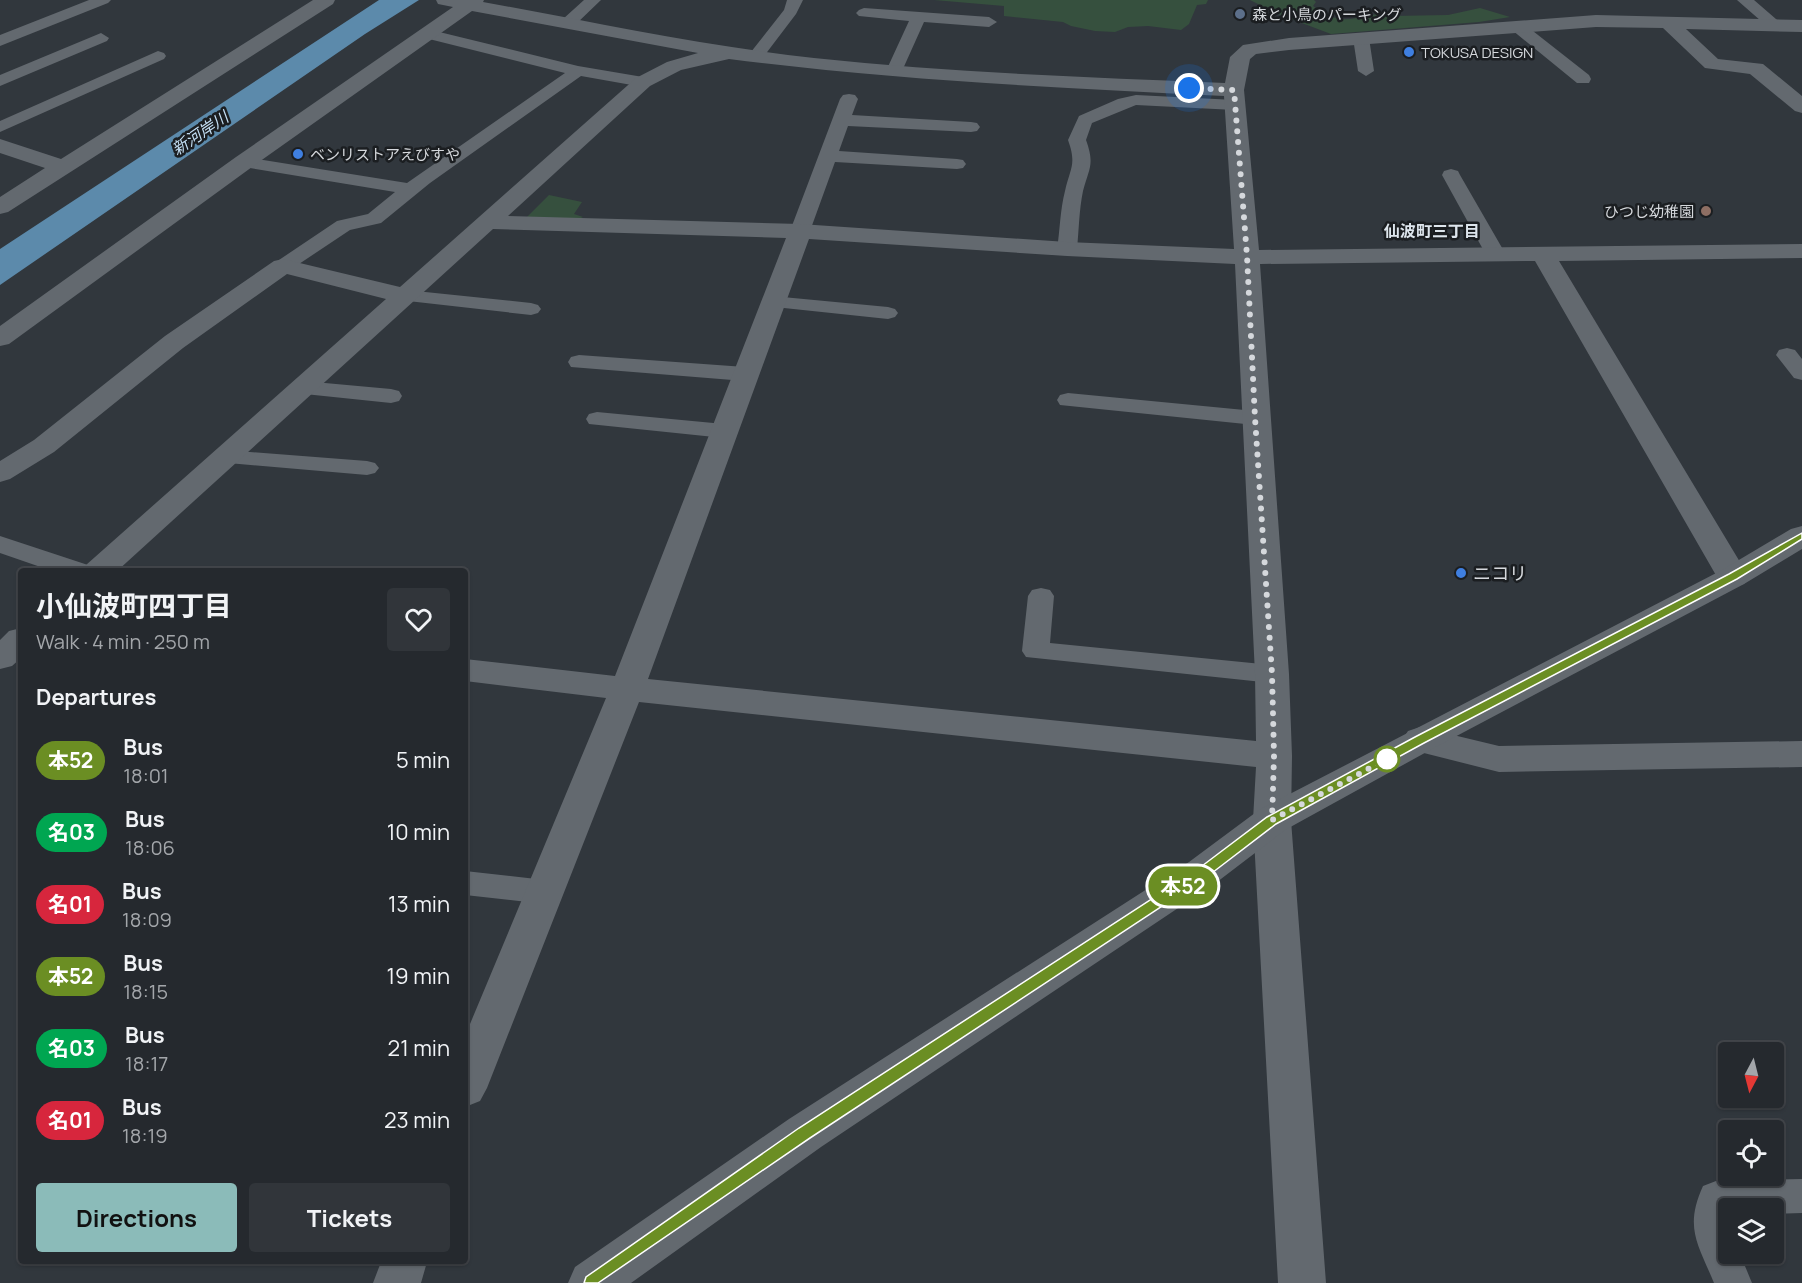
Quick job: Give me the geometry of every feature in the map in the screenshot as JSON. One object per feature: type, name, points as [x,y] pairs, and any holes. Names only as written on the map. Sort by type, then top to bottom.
[{"type":"street","points":[[0,207],[326,0]]},
{"type":"street","points":[[0,338],[244,162],[427,34],[462,2],[755,57],[1008,81],[1235,97]]},
{"type":"street","points":[[1302,1283],[1272,820],[1274,756],[1272,674],[1247,256],[1235,97],[1240,57],[1250,49],[1361,38],[1518,27],[1590,14],[1666,22],[1802,26]]},
{"type":"street","points":[[1666,22],[1712,64],[1756,68],[1802,107]]},
{"type":"street","points":[[101,568],[643,82],[662,69],[683,62],[729,53]]},
{"type":"street","points":[[0,146],[63,166]]},
{"type":"street","points":[[488,222],[800,231],[1067,249],[1247,256],[1802,250]]},
{"type":"street","points":[[468,1081],[627,689],[800,231]]},
{"type":"street","points":[[1542,253],[1733,577]]},
{"type":"street","points":[[0,473],[44,446],[174,342],[283,266],[406,296]]},
{"type":"street","points":[[592,1283],[805,1133],[1203,872],[1272,820],[1733,577],[1802,537]]},
{"type":"street","points":[[0,657],[18,642]]},
{"type":"street","points":[[468,670],[1274,756]]},
{"type":"street","points":[[1420,740],[1499,759],[1802,754]]},
{"type":"street","points":[[397,1283],[403,1264]]},
{"type":"lane","points":[[0,41],[103,0]]},
{"type":"lane","points":[[569,22],[593,0]]},
{"type":"lane","points":[[755,57],[791,11],[795,0]]},
{"type":"lane","points":[[1745,0],[1775,25]]},
{"type":"lane","points":[[864,13],[989,22]]},
{"type":"lane","points":[[894,71],[918,17]]},
{"type":"lane","points":[[1518,27],[1583,79]]},
{"type":"lane","points":[[427,34],[578,71],[643,82]]},
{"type":"lane","points":[[0,81],[101,38]]},
{"type":"lane","points":[[1361,38],[1366,71]]},
{"type":"lane","points":[[0,127],[158,56]]},
{"type":"lane","points":[[283,266],[344,225],[374,219],[410,189],[578,71]]},
{"type":"lane","points":[[1067,249],[1074,191],[1080,173],[1082,154],[1077,140],[1085,120],[1136,100],[1235,97]]},
{"type":"lane","points":[[800,231],[849,99]]},
{"type":"lane","points":[[841,120],[971,127]]},
{"type":"lane","points":[[828,156],[957,164]]},
{"type":"lane","points":[[244,162],[410,189]]},
{"type":"lane","points":[[1451,176],[1495,253]]},
{"type":"lane","points":[[406,296],[531,309]]},
{"type":"lane","points":[[772,302],[888,313]]},
{"type":"lane","points":[[1787,355],[1802,373]]},
{"type":"lane","points":[[579,362],[745,374]]},
{"type":"lane","points":[[303,388],[391,396]]},
{"type":"lane","points":[[1068,400],[1255,418]]},
{"type":"lane","points":[[597,419],[723,431]]},
{"type":"lane","points":[[225,457],[367,468]]},
{"type":"lane","points":[[0,544],[70,568]]},
{"type":"lane","points":[[1041,596],[1036,651],[1272,674]]},
{"type":"lane","points":[[468,883],[545,892]]},
{"type":"lane","points":[[1733,1283],[1712,1232],[1716,1198],[1802,1196]]},
{"type":"green space","points":[[934,0],[1208,0],[1206,4],[1197,5],[1189,24],[1181,30],[1148,26],[1128,27],[1115,32],[1095,31],[1063,22],[1004,16],[1004,6]]},
{"type":"green space","points":[[1250,0],[1314,0],[1316,2],[1313,6],[1324,13],[1343,19],[1390,13],[1393,16],[1448,15],[1480,8],[1510,17],[1479,22],[1331,34],[1278,14]]},
{"type":"green space","points":[[549,195],[582,202],[574,214],[583,217],[575,221],[526,218]]},
{"type":"water","name":"新河岸川","points":[[379,0],[419,0],[365,34],[0,285],[0,249]]},
{"type":"bus line","name":"本52","points":[[592,1283],[805,1133],[1203,872],[1272,820],[1733,577],[1802,536]]},
{"type":"place","name":"森と小鳥のパーキング","points":[[1240,14]]},
{"type":"place","name":"TOKUSA DESIGN","points":[[1409,52]]},
{"type":"place","name":"ベンリストアえびすや","points":[[298,154]]},
{"type":"place","name":"ひつじ幼稚園","points":[[1706,211]]},
{"type":"place","name":"ニコリ","points":[[1461,573]]},
{"type":"district","name":"仙波町三丁目","points":[[1432,231]]},
{"type":"route","points":[[1189,88],[1234,90],[1247,256],[1272,674],[1274,756],[1272,820],[1387,759]]}]
